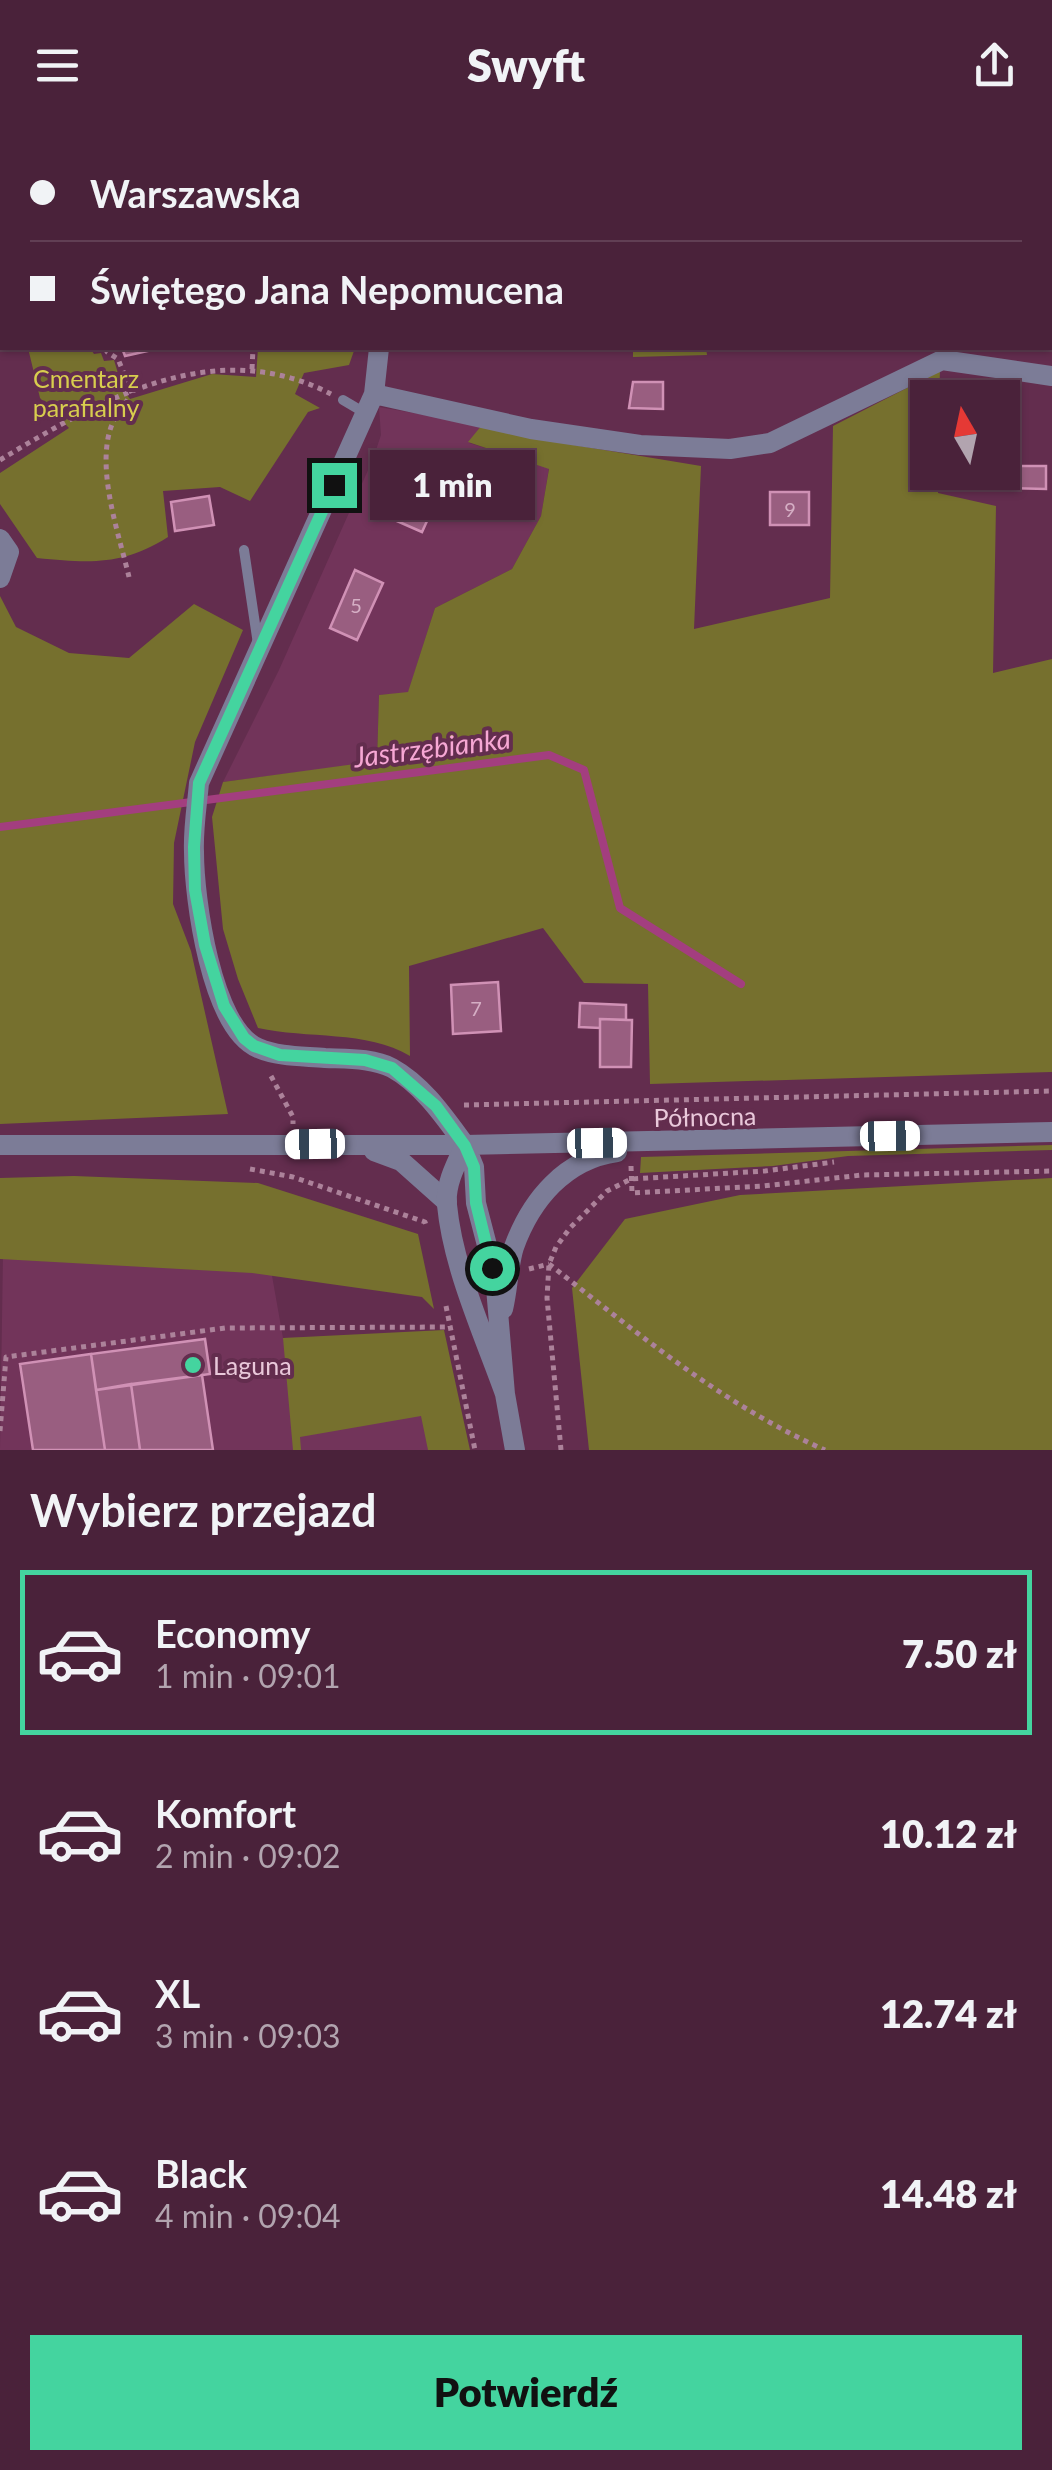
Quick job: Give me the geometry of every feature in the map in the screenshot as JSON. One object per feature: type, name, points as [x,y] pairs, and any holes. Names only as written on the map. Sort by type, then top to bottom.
[{"type":"street","points":[[379,350],[369,403],[199,783],[195,890],[205,945],[224,1006],[244,1038],[280,1055],[365,1060],[392,1068],[436,1106],[465,1146],[474,1167],[476,1203],[494,1276],[505,1394],[515,1450]]},
{"type":"street","points":[[369,403],[640,445],[730,450],[770,442],[942,360],[1052,376]]},
{"type":"street","points":[[0,539],[10,552],[0,578]]},
{"type":"street","name":"Północna","points":[[0,1145],[465,1146],[1052,1132]]},
{"type":"street","points":[[498,1330],[513,1250],[549,1186],[594,1155],[668,1142]]},
{"type":"street","points":[[358,1144],[400,1161],[447,1202]]},
{"type":"street","points":[[465,1146],[452,1171],[447,1202],[465,1282],[505,1394]]},
{"type":"lane","points":[[342,400],[369,403]]},
{"type":"lane","points":[[244,550],[259,655]]},
{"type":"path","points":[[106,350],[118,358],[132,394]]},
{"type":"path","points":[[252,370],[253,350]]},
{"type":"path","points":[[0,460],[87,410],[178,376],[218,368],[302,379],[342,400]]},
{"type":"path","points":[[129,577],[106,463],[112,424],[132,394]]},
{"type":"path","points":[[264,1064],[293,1116]]},
{"type":"path","points":[[436,1106],[1052,1091]]},
{"type":"path","points":[[561,1450],[548,1313],[549,1264],[570,1228],[606,1191],[631,1179],[765,1171],[836,1161]]},
{"type":"path","points":[[631,1179],[632,1193],[763,1186],[862,1174],[1052,1171]]},
{"type":"path","points":[[293,1177],[425,1222]]},
{"type":"path","points":[[549,1264],[677,1364],[798,1438],[825,1450]]},
{"type":"path","points":[[444,1293],[475,1450]]},
{"type":"path","points":[[0,1431],[3,1357],[226,1328],[450,1327]]},
{"type":"shaded area","points":[[379,407],[482,425],[469,443],[549,468],[541,516],[512,569],[435,608],[408,693],[379,695],[377,762],[223,782],[279,670],[373,459],[381,435]]},
{"type":"shaded area","points":[[3,1254],[271,1270],[283,1338],[425,1333],[456,1450],[0,1450]]},
{"type":"green space","name":"Cmentarz parafialny","points":[[28,350],[101,353],[104,361],[114,360],[123,390],[130,399],[212,374],[256,377],[258,350],[354,350],[349,365],[304,373],[295,394],[320,408],[308,412],[250,501],[220,487],[163,491],[168,537],[120,558],[37,558],[0,504],[0,473],[69,428],[40,398]]},
{"type":"green space","points":[[633,350],[706,350],[707,355],[633,357]]},
{"type":"green space","points":[[940,371],[940,380],[922,380]]},
{"type":"green space","points":[[910,386],[910,490],[938,490],[996,506],[993,673],[1052,659],[1052,1072],[650,1084],[648,984],[584,983],[543,928],[409,966],[410,1056],[375,1042],[258,1028],[223,929],[212,817],[223,782],[377,761],[379,695],[408,692],[435,608],[512,569],[541,516],[549,469],[468,442],[482,425],[544,440],[701,466],[694,629],[830,598],[833,426]]},
{"type":"green space","points":[[0,596],[16,627],[69,653],[129,658],[194,604],[243,630],[195,742],[174,843],[173,904],[191,951],[228,1114],[0,1124]]},
{"type":"green space","points":[[1052,1145],[1052,1150],[848,1156],[773,1166],[640,1173],[641,1157]]},
{"type":"green space","points":[[74,1176],[258,1183],[418,1234],[434,1309],[422,1297],[252,1273],[0,1259],[0,1178]]},
{"type":"green space","points":[[1052,1178],[1052,1450],[589,1450],[572,1288],[625,1219],[740,1195]]},
{"type":"green space","points":[[444,1330],[470,1450],[428,1450],[421,1416],[300,1437],[301,1450],[293,1450],[283,1338]]},
{"type":"building","points":[[123,350],[152,350],[125,356]]},
{"type":"building","points":[[633,382],[663,382],[663,409],[629,408]]},
{"type":"building","points":[[1020,466],[1046,466],[1046,489],[1020,488]]},
{"type":"building","points":[[400,472],[441,490],[422,532],[381,514]]},
{"type":"building","points":[[770,492],[809,492],[809,525],[770,525]]},
{"type":"building","points":[[209,496],[214,525],[175,531],[171,502]]},
{"type":"building","points":[[355,570],[383,583],[357,640],[330,628]]},
{"type":"building","points":[[498,982],[501,1031],[453,1034],[451,985]]},
{"type":"building","points":[[580,1003],[626,1005],[626,1020],[600,1019],[600,1028],[579,1027]]},
{"type":"building","points":[[600,1019],[632,1020],[631,1067],[600,1067]]},
{"type":"building","points":[[205,1339],[210,1374],[96,1390],[91,1354]]},
{"type":"building","points":[[91,1354],[105,1450],[33,1450],[20,1364]]},
{"type":"building","points":[[202,1375],[213,1450],[140,1450],[131,1384]]},
{"type":"building","points":[[131,1384],[140,1450],[105,1450],[96,1390]]},
{"type":"waterway","name":"Jastrzębianka","points":[[0,827],[549,755],[584,770],[620,908],[741,984]]},
{"type":"place","name":"Laguna","points":[[193,1365]]},
{"type":"route","points":[[334,485],[199,783],[195,890],[205,945],[224,1006],[244,1038],[254,1046],[280,1055],[365,1060],[392,1068],[436,1106],[465,1146],[474,1167],[476,1203],[492,1268]]}]
